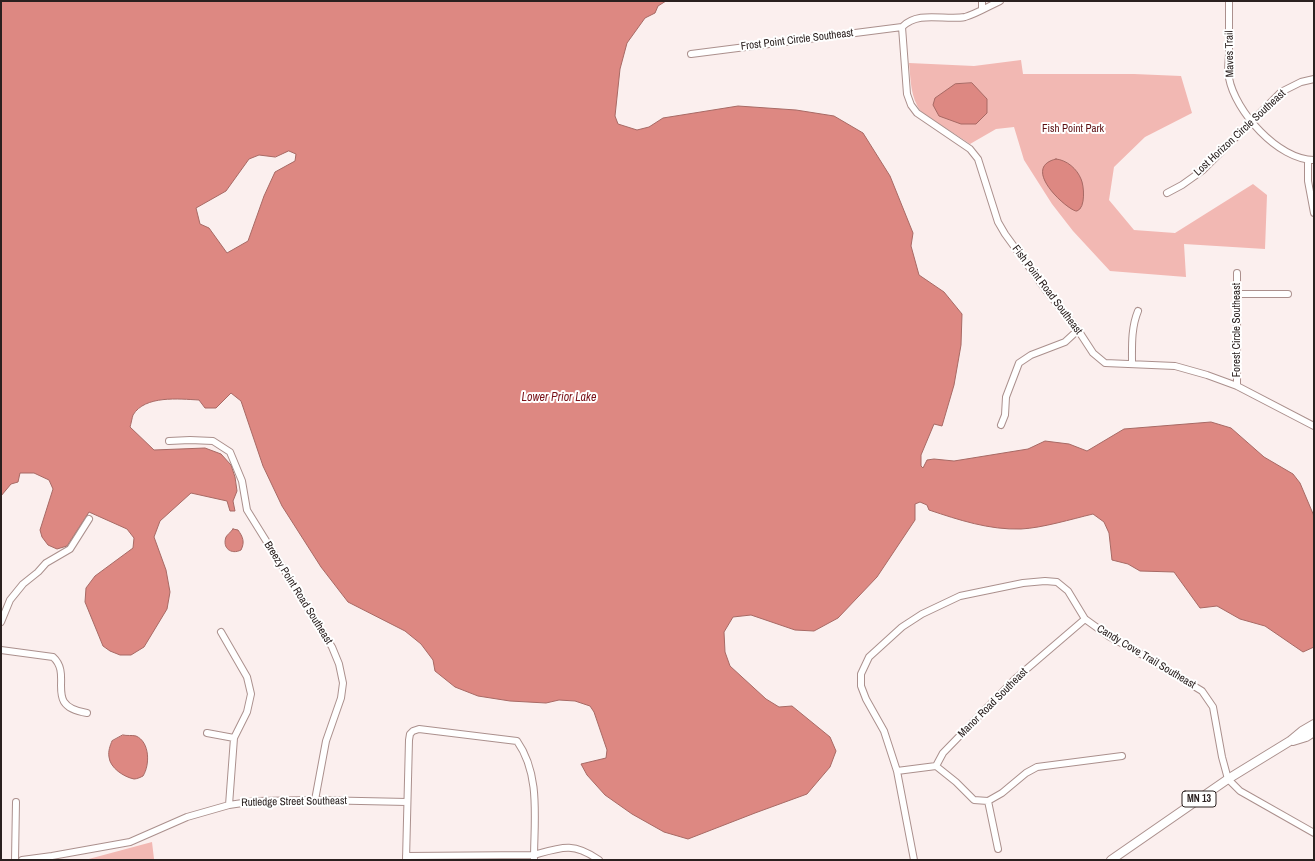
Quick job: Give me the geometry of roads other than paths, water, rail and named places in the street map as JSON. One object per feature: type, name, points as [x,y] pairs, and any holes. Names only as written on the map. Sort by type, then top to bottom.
[{"type":"main road","name":"MN 13","points":[[1111,860],[1228,779],[1290,741],[1302,731],[1314,724]]},
{"type":"main road","name":"MN 13","points":[[1290,741],[1314,732]]},
{"type":"street","points":[[982,1],[982,9]]},
{"type":"street","points":[[902,27],[908,21],[917,18],[964,17],[972,15],[1000,1]]},
{"type":"street","name":"Maves Trail","points":[[1229,1],[1228,77],[1237,101],[1251,121],[1276,146],[1293,156],[1311,160]]},
{"type":"street","name":"Frost Point Circle Southeast","points":[[691,54],[902,27]]},
{"type":"street","name":"Fish Point Road Southeast","points":[[902,27],[908,94],[911,105],[917,113],[970,149],[978,158],[998,222],[1005,234],[1044,289],[1078,330],[1093,353],[1106,363],[1175,366],[1207,375],[1237,386],[1314,426]]},
{"type":"street","name":"Lost Horizon Circle Southeast","points":[[1168,193],[1203,170],[1281,92],[1301,82],[1314,79]]},
{"type":"street","points":[[1311,160],[1308,181],[1314,213]]},
{"type":"street","name":"Forest Circle Southeast","points":[[1237,274],[1237,386]]},
{"type":"street","points":[[1236,294],[1288,294]]},
{"type":"street","points":[[1132,364],[1132,330],[1138,311]]},
{"type":"street","points":[[1001,425],[1005,415],[1006,397],[1019,363],[1031,355],[1065,342],[1078,330]]},
{"type":"street","name":"Breezy Point Road Southeast","points":[[169,442],[190,440],[212,442],[230,452],[242,481],[247,510],[332,647],[339,664],[343,683],[341,698],[326,741],[315,800]]},
{"type":"street","points":[[1,622],[10,600],[23,584],[38,572],[46,563],[70,549],[89,519]]},
{"type":"street","name":"Candy Cove Trail Southeast","points":[[914,860],[897,771],[884,731],[866,699],[861,686],[861,674],[869,658],[902,627],[922,614],[960,596],[1045,580],[1057,582],[1068,591],[1085,619],[1110,637],[1202,691],[1213,707],[1222,757],[1228,779]]},
{"type":"street","name":"Manor Road Southeast","points":[[936,766],[943,753],[1015,679],[1085,619]]},
{"type":"street","points":[[221,632],[247,677],[251,694],[247,712],[234,738],[229,805]]},
{"type":"street","points":[[1,650],[53,658],[58,662],[61,670],[61,696],[67,706],[76,711],[87,713]]},
{"type":"street","points":[[534,858],[534,786],[524,751],[516,742],[419,729],[413,731],[410,734],[406,858],[534,858],[554,849],[570,847],[586,851],[598,860]]},
{"type":"street","points":[[207,733],[234,738]]},
{"type":"street","points":[[897,771],[936,766],[956,782],[974,800],[988,801],[1002,793],[1026,773],[1038,768],[1122,756]]},
{"type":"street","points":[[1228,779],[1240,791],[1314,833]]},
{"type":"street","name":"Rutledge Street Southeast","points":[[22,860],[130,842],[187,817],[229,805],[256,801],[315,800],[407,802]]},
{"type":"street","points":[[988,801],[998,849]]},
{"type":"street","points":[[15,860],[16,802]]},
{"type":"water","name":"Lower Prior Lake","points":[[1,1],[666,1],[658,6],[655,13],[645,18],[627,43],[620,69],[615,116],[618,124],[637,130],[649,127],[663,118],[738,106],[796,110],[834,116],[863,133],[890,176],[913,233],[911,246],[919,275],[944,292],[962,314],[961,345],[954,385],[942,426],[934,424],[921,455],[921,466],[923,468],[927,460],[934,459],[954,461],[1028,449],[1045,441],[1069,444],[1087,451],[1124,429],[1211,422],[1231,428],[1264,457],[1293,474],[1300,483],[1314,516],[1314,647],[1303,652],[1265,626],[1240,619],[1217,606],[1200,608],[1174,572],[1140,571],[1128,564],[1112,560],[1109,533],[1104,522],[1093,514],[1038,527],[1009,529],[974,524],[929,510],[927,505],[920,502],[915,504],[915,520],[877,577],[838,618],[814,631],[795,630],[751,615],[733,617],[724,632],[725,652],[730,666],[766,699],[779,707],[792,706],[830,737],[836,751],[830,767],[807,794],[688,839],[664,832],[632,814],[605,795],[587,775],[581,764],[606,758],[607,750],[594,712],[590,706],[575,701],[559,700],[546,703],[510,701],[478,696],[455,687],[435,671],[433,660],[421,644],[405,631],[348,602],[321,567],[282,506],[263,466],[241,401],[231,393],[216,408],[205,408],[199,400],[172,399],[154,401],[146,404],[138,409],[133,415],[130,427],[154,450],[205,448],[221,454],[231,465],[237,491],[233,501],[235,511],[230,511],[227,501],[191,493],[160,521],[154,537],[166,570],[170,592],[167,609],[144,647],[131,655],[120,655],[103,646],[85,602],[86,588],[95,576],[133,548],[134,538],[127,529],[89,512],[67,546],[57,549],[48,545],[42,537],[40,530],[53,489],[49,480],[34,473],[20,473],[18,482],[11,484],[1,496]],"holes":[[[289,151],[296,154],[295,161],[275,172],[264,196],[248,241],[227,253],[209,228],[200,224],[196,208],[226,191],[249,159],[259,155],[275,157]]]},
{"type":"water","points":[[972,83],[987,99],[987,113],[976,124],[961,124],[939,116],[933,105],[935,98],[955,84]]},
{"type":"water","points":[[1056,159],[1064,161],[1071,166],[1081,179],[1083,186],[1083,201],[1082,206],[1077,211],[1073,210],[1058,198],[1044,180],[1042,171],[1046,164]]},
{"type":"water","points":[[233,529],[238,530],[243,540],[241,550],[234,552],[228,550],[225,544],[226,537]]},
{"type":"water","points":[[123,735],[136,736],[144,743],[148,760],[143,776],[134,779],[126,776],[115,768],[110,761],[109,753],[112,741]]},
{"type":"park label","name":"Fish Point Park","points":[[1073,129]]}]
